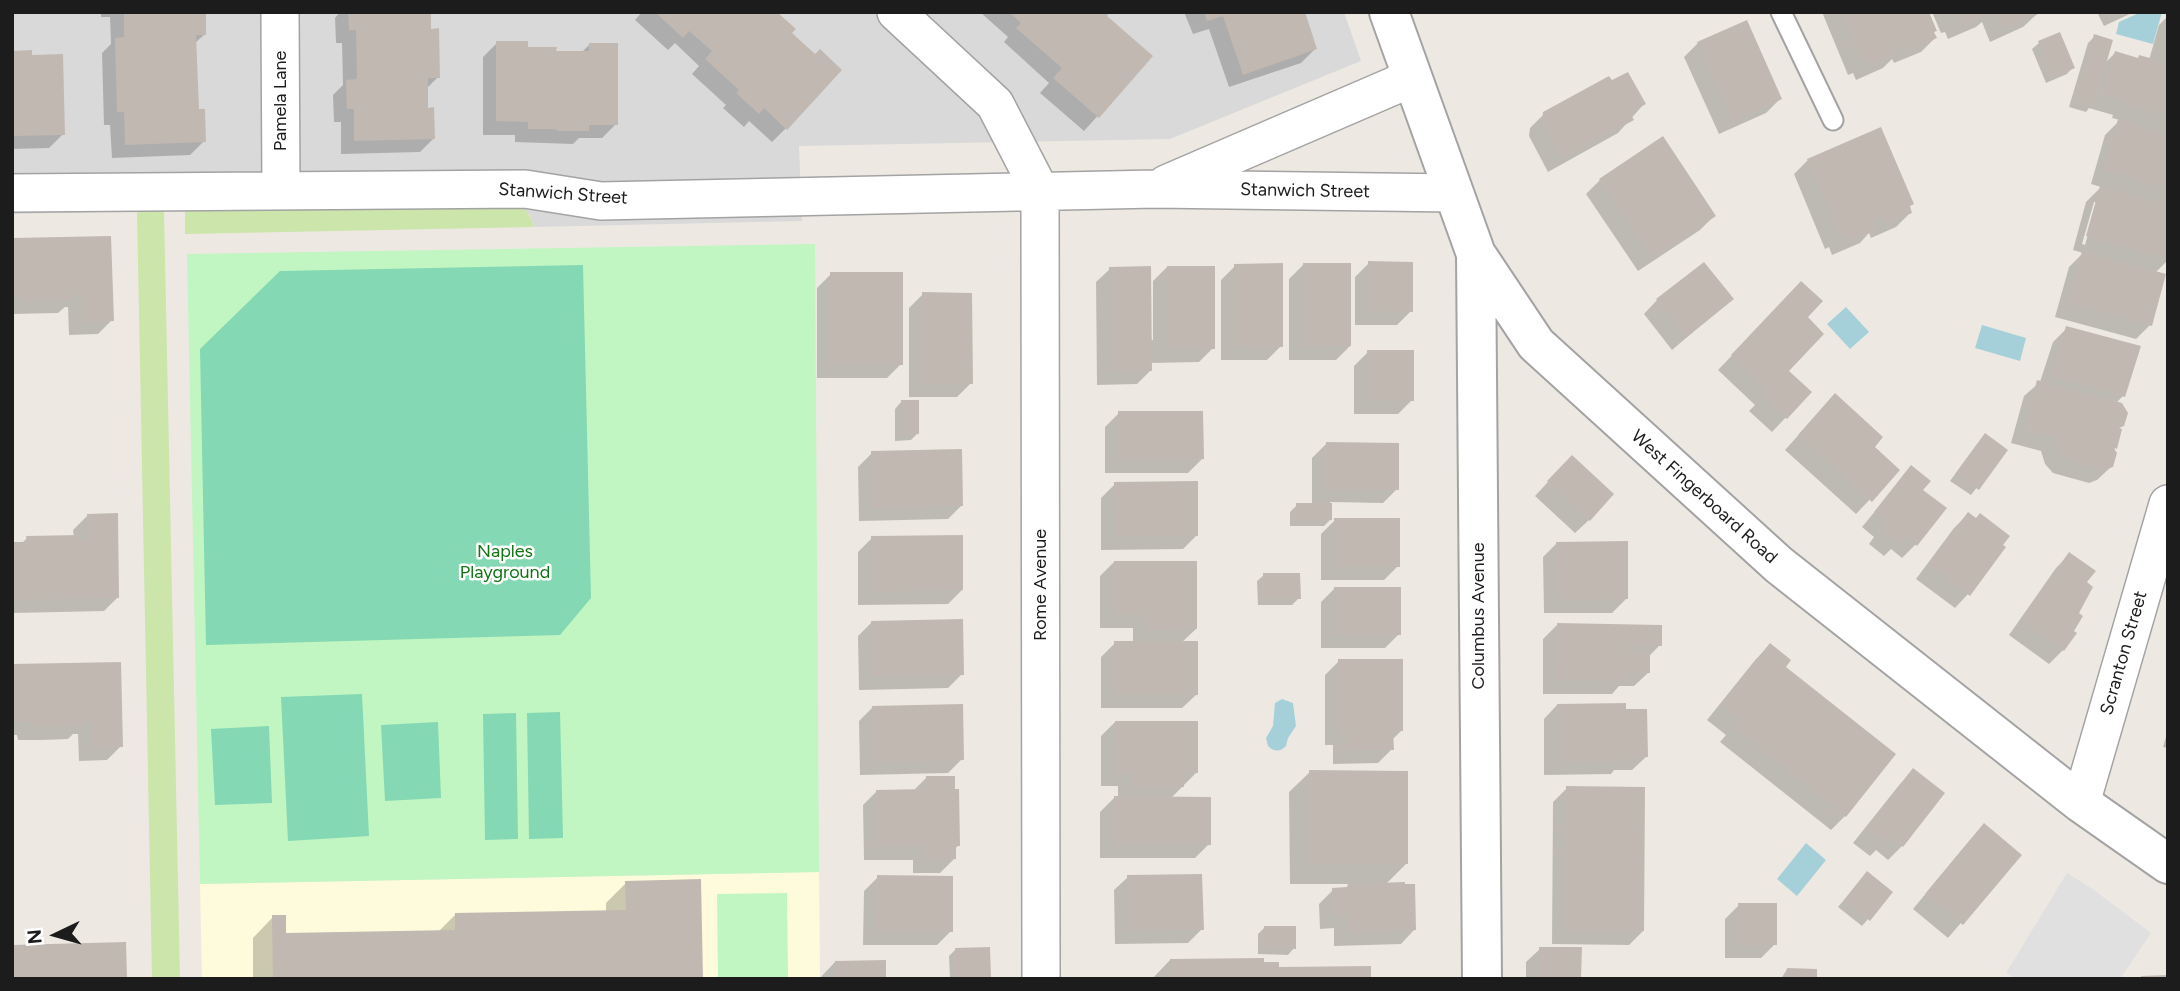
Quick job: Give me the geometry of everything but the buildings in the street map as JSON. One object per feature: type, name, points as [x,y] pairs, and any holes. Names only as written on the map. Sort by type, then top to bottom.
[{"type":"street","name":"Pamela Lane","points":[[280,12],[281,190]]},
{"type":"street","points":[[896,12],[995,104],[1040,191]]},
{"type":"street","name":"West Fingerboard Road","points":[[1389,12],[1476,254],[1536,344],[1779,565],[2081,803],[2168,864]]},
{"type":"street","name":"Stanwich Street","points":[[1155,189],[1412,78]]},
{"type":"street","name":"Stanwich Street","points":[[12,193],[526,188],[601,201],[1155,189],[1454,193]]},
{"type":"street","name":"Rome Avenue","points":[[1040,191],[1041,979]]},
{"type":"street","name":"Columbus Avenue","points":[[1476,254],[1482,979]]},
{"type":"street","name":"Scranton Street","points":[[2081,803],[2168,504]]},
{"type":"lane","points":[[1781,12],[1833,120]]},
{"type":"shaded area","points":[[12,12],[1344,12],[1361,61],[1170,139],[799,146],[802,221],[534,227],[530,215],[501,203],[12,214]]},
{"type":"shaded area","points":[[819,872],[820,979],[202,979],[200,884]]},
{"type":"shaded area","points":[[2067,873],[2151,933],[2120,979],[2016,979],[2006,973]]},
{"type":"green space","points":[[514,203],[527,212],[534,227],[185,234],[185,210]]},
{"type":"green space","points":[[137,211],[164,211],[180,979],[152,979]]},
{"type":"green space","name":"Naples Playground","points":[[815,244],[819,872],[200,884],[187,254]]},
{"type":"green space","points":[[583,265],[591,598],[560,635],[206,645],[200,349],[280,271]]},
{"type":"green space","points":[[362,694],[369,836],[288,841],[281,697]]},
{"type":"green space","points":[[560,712],[563,838],[529,839],[527,713]]},
{"type":"green space","points":[[516,713],[518,839],[485,840],[483,714]]},
{"type":"green space","points":[[438,722],[441,798],[385,801],[381,725]]},
{"type":"green space","points":[[269,726],[272,803],[215,805],[211,729]]},
{"type":"green space","points":[[787,893],[788,979],[718,979],[717,894]]},
{"type":"water","points":[[2141,12],[2162,12],[2153,44],[2116,34],[2119,22]]},
{"type":"water","points":[[1846,307],[1869,332],[1850,349],[1827,324]]},
{"type":"water","points":[[1982,325],[2026,338],[2020,361],[1975,348]]},
{"type":"water","points":[[1282,699],[1293,703],[1296,726],[1286,746],[1277,750],[1268,746],[1266,738],[1273,726],[1275,703]]},
{"type":"water","points":[[1806,843],[1826,860],[1797,896],[1777,879]]}]
